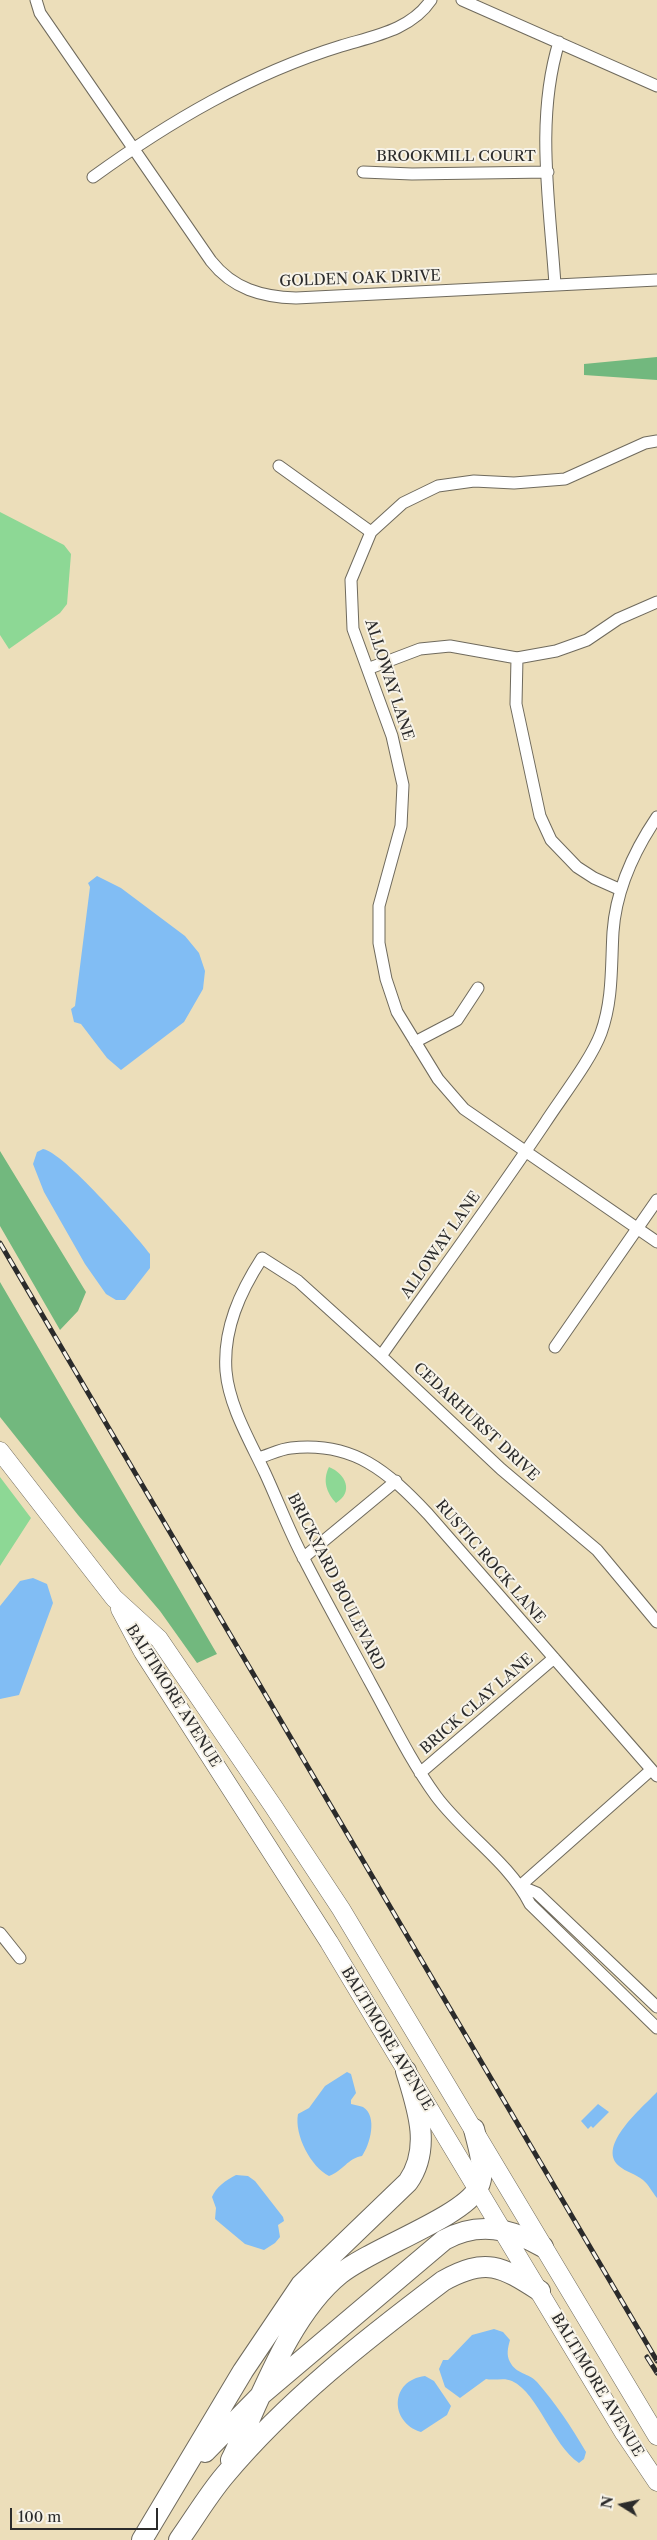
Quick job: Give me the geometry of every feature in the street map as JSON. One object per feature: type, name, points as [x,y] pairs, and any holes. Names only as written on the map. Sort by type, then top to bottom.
[{"type":"highway","points":[[142,2540],[184,2473],[243,2370],[301,2285],[408,2182],[415,2170],[421,2137],[418,2110],[406,2071]]},
{"type":"highway","points":[[224,2475],[289,2337],[308,2308],[327,2286],[354,2264],[458,2208],[478,2189],[482,2165],[474,2129]]},
{"type":"highway","points":[[184,2473],[263,2393],[444,2240],[472,2229],[487,2227],[524,2236],[543,2247]]},
{"type":"highway","points":[[179,2540],[224,2475],[302,2393],[357,2346],[443,2281],[458,2272],[474,2268],[493,2267],[508,2271],[540,2291]]},
{"type":"main road","name":"BALTIMORE AVENUE","points":[[0,1451],[114,1598],[143,1652],[329,1942],[624,2433],[657,2482]]},
{"type":"main road","name":"BALTIMORE AVENUE","points":[[114,1598],[160,1639],[341,1909],[657,2436]]},
{"type":"street","name":"GOLDEN OAK DRIVE","points":[[36,0],[40,13],[219,271],[229,281],[250,291],[265,296],[296,298],[657,280]]},
{"type":"street","points":[[93,178],[133,148],[202,105],[241,86],[318,54],[400,27],[421,13],[431,0]]},
{"type":"street","points":[[462,0],[657,86]]},
{"type":"street","points":[[555,285],[546,102],[551,70],[559,42]]},
{"type":"street","name":"BROOKMILL COURT","points":[[363,172],[412,174],[548,172]]},
{"type":"street","name":"ALLOWAY LANE","points":[[525,1152],[464,1108],[438,1079],[397,1012],[386,979],[379,943],[379,906],[401,826],[403,785],[392,736],[370,668],[353,629],[351,580],[371,532],[402,503],[438,486],[474,481],[514,483],[565,479],[645,443],[657,441]]},
{"type":"street","points":[[279,466],[371,532]]},
{"type":"street","points":[[370,668],[420,649],[450,646],[517,658],[556,651],[587,640],[618,619],[657,602]]},
{"type":"street","points":[[517,658],[516,704],[540,816],[551,840],[577,867],[594,878],[621,890]]},
{"type":"street","name":"ALLOWAY LANE","points":[[381,1356],[525,1152],[576,1075],[600,1034],[611,991],[613,930],[621,890],[629,863],[657,816]]},
{"type":"street","points":[[416,1042],[457,1020],[478,988]]},
{"type":"street","points":[[525,1152],[657,1242]]},
{"type":"street","points":[[555,1347],[657,1200]]},
{"type":"street","name":"CEDARHURST DRIVE","points":[[262,1258],[298,1281],[501,1469],[597,1550],[657,1622]]},
{"type":"street","name":"BRICKYARD BOULEVARD","points":[[262,1258],[244,1287],[234,1314],[226,1352],[229,1388],[303,1558],[420,1773],[438,1798],[469,1834],[520,1886],[530,1904],[657,2028]]},
{"type":"street","name":"RUSTIC ROCK LANE","points":[[258,1458],[289,1448],[333,1449],[375,1465],[396,1481],[428,1514],[654,1773]]},
{"type":"street","points":[[303,1558],[396,1481]]},
{"type":"street","name":"BRICK CLAY LANE","points":[[420,1773],[554,1658]]},
{"type":"street","points":[[520,1886],[654,1773]]},
{"type":"street","name":"BRICKYARD BOULEVARD","points":[[520,1886],[537,1893],[655,2000]]},
{"type":"street","points":[[0,1933],[20,1958]]},
{"type":"street","points":[[639,2011],[655,2000]]},
{"type":"green space","points":[[657,357],[657,380],[584,375],[584,364]]},
{"type":"green space","points":[[0,512],[64,545],[71,554],[67,604],[60,613],[9,649],[0,635]]},
{"type":"green space","points":[[0,1151],[86,1292],[78,1311],[60,1330],[0,1226]]},
{"type":"green space","points":[[0,1282],[217,1654],[197,1663],[160,1611],[78,1515],[0,1417]]},
{"type":"green space","points":[[329,1467],[340,1474],[346,1484],[345,1494],[336,1503],[326,1486]]},
{"type":"green space","points":[[0,1477],[31,1518],[0,1566]]},
{"type":"water","points":[[97,876],[121,888],[185,936],[199,953],[205,971],[203,989],[184,1022],[121,1070],[107,1058],[81,1024],[74,1022],[71,1009],[75,1006],[90,887],[88,883]]},
{"type":"water","points":[[43,1149],[53,1154],[82,1178],[150,1254],[150,1268],[125,1300],[116,1300],[106,1294],[85,1264],[44,1192],[33,1164],[37,1152]]},
{"type":"water","points":[[33,1578],[47,1584],[53,1603],[19,1695],[0,1699],[0,1606],[20,1581]]},
{"type":"water","points":[[347,2072],[351,2074],[356,2093],[351,2100],[351,2104],[363,2107],[368,2111],[371,2124],[370,2138],[362,2156],[353,2159],[329,2176],[322,2172],[305,2150],[297,2122],[298,2114],[309,2108],[325,2086]]},
{"type":"water","points":[[657,2092],[657,2198],[643,2180],[619,2166],[613,2158],[613,2148],[624,2127]]},
{"type":"water","points":[[598,2104],[609,2112],[593,2128],[591,2126],[588,2129],[581,2121]]},
{"type":"water","points":[[236,2175],[248,2176],[255,2181],[283,2217],[284,2221],[278,2225],[280,2237],[275,2243],[264,2250],[245,2244],[215,2219],[216,2208],[212,2197],[222,2184]]},
{"type":"water","points":[[494,2329],[503,2332],[510,2340],[508,2354],[513,2366],[537,2382],[575,2433],[586,2452],[584,2459],[579,2463],[569,2455],[530,2397],[512,2381],[506,2379],[486,2379],[460,2398],[445,2387],[439,2369],[443,2360],[448,2360],[472,2335]]},
{"type":"water","points":[[425,2376],[434,2381],[451,2406],[447,2415],[421,2432],[403,2420],[398,2402],[400,2393],[405,2385],[413,2379]]},
{"type":"railway","points":[[0,1243],[657,2361]]},
{"type":"railway","points":[[647,2357],[657,2373]]}]
